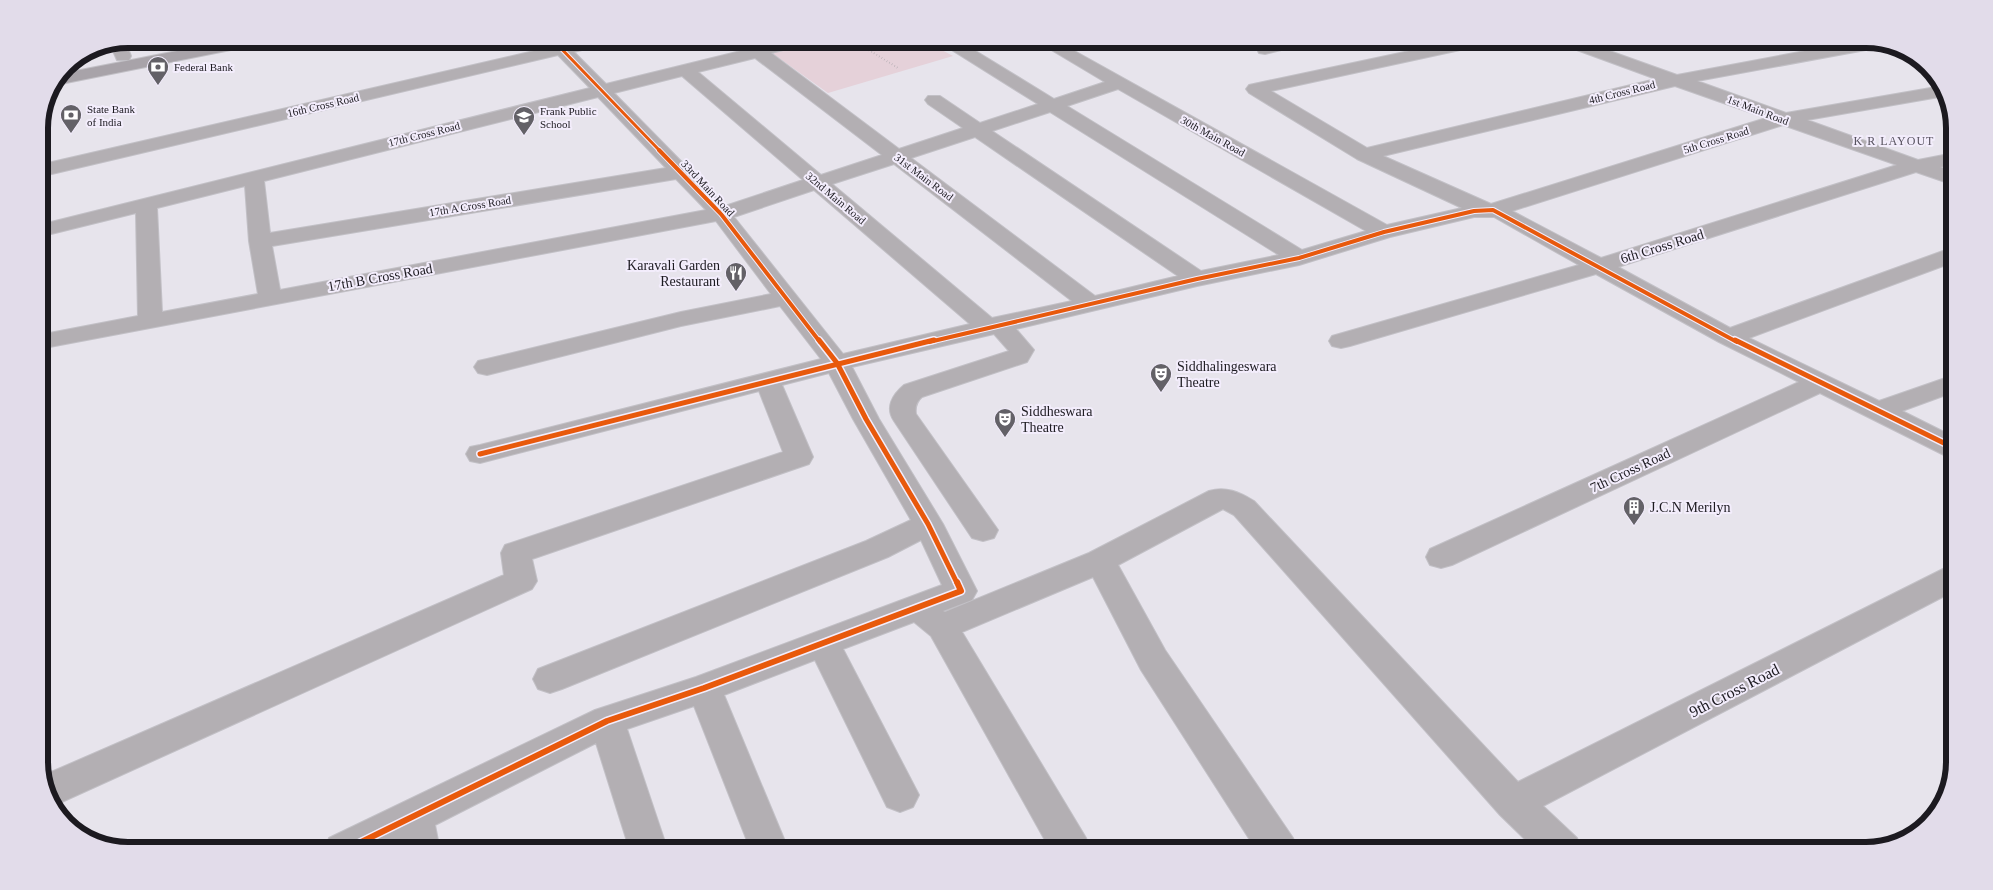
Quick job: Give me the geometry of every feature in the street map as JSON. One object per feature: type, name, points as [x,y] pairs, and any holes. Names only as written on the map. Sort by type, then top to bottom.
[{"type":"highway","points":[[64,79],[221,47]]},
{"type":"highway","points":[[83,61],[120,48]]},
{"type":"street","name":"16th Cross Road","points":[[48,169],[545,47]]},
{"type":"street","name":"33rd Main Road","points":[[560,47],[721,214],[837,363],[866,419],[928,524],[961,591],[929,617]]},
{"type":"street","name":"17th Cross Road","points":[[48,229],[774,47]]},
{"type":"street","points":[[958,47],[1299,258]]},
{"type":"street","name":"30th Main Road","points":[[1055,47],[1384,232]]},
{"type":"street","points":[[1265,49],[1274,47]]},
{"type":"street","points":[[1451,47],[1255,90],[1364,155],[1489,210],[1599,266],[1728,337],[1946,444]]},
{"type":"street","name":"1st Main Road","points":[[1584,47],[1945,176]]},
{"type":"street","name":"4th Cross Road","points":[[1364,155],[1677,79],[1854,47]]},
{"type":"street","name":"31st Main Road","points":[[757,51],[898,156],[1090,304]]},
{"type":"street","name":"32nd Main Road","points":[[684,69],[817,182],[1022,350],[1021,354],[1012,360],[913,391],[906,398],[902,409],[903,415],[983,530]]},
{"type":"street","name":"17th B Cross Road","points":[[48,340],[721,214],[1120,83]]},
{"type":"street","name":"5th Cross Road","points":[[480,454],[837,363],[1198,279],[1299,258],[1384,232],[1489,210],[1782,119],[1937,92]]},
{"type":"street","points":[[934,100],[1198,279]]},
{"type":"street","name":"6th Cross Road","points":[[1341,341],[1599,266],[1916,166],[1945,161]]},
{"type":"street","name":"17th A Cross Road","points":[[260,241],[679,172]]},
{"type":"street","points":[[254,177],[260,241],[270,298]]},
{"type":"street","points":[[146,204],[150,321]]},
{"type":"street","points":[[1728,337],[1945,257]]},
{"type":"street","points":[[487,367],[680,319],[786,298]]},
{"type":"street","points":[[52,789],[521,581],[516,553],[799,457],[767,380]]},
{"type":"street","name":"7th Cross Road","points":[[1441,557],[1819,382]]},
{"type":"street","points":[[1877,411],[1945,386]]},
{"type":"street","points":[[383,842],[418,834],[606,721],[704,688],[824,644],[929,617],[1100,561],[1219,498],[1231,500],[1244,508],[1513,803],[1554,842]]},
{"type":"street","points":[[550,678],[877,549],[928,524]]},
{"type":"street","points":[[1100,561],[1153,660],[1272,842]]},
{"type":"street","name":"9th Cross Road","points":[[1513,803],[1946,581]]},
{"type":"street","points":[[929,617],[1066,842]]},
{"type":"street","points":[[824,644],[900,795]]},
{"type":"street","points":[[704,688],[766,842]]},
{"type":"street","points":[[606,721],[647,842]]},
{"type":"path","points":[[865,47],[898,68]]},
{"type":"shaded area","points":[[796,47],[936,47],[953,56],[828,93],[772,53]]},
{"type":"cycle path","points":[[361,842],[607,721],[704,688],[961,591],[928,524],[866,419],[837,363],[721,214],[560,47]]},
{"type":"cycle path","points":[[480,454],[837,363],[1197,279],[1299,258],[1384,232],[1474,211],[1493,210],[1728,337],[1946,444]]},
{"type":"place","name":"Federal Bank","points":[[158,86]]},
{"type":"place","name":"State Bank of India","points":[[71,134]]},
{"type":"place","name":"Frank Public School","points":[[524,136]]},
{"type":"place","name":"Karavali Garden Restaurant","points":[[736,292]]},
{"type":"place","name":"Siddhalingeswara Theatre","points":[[1161,393]]},
{"type":"place","name":"Siddheswara Theatre","points":[[1005,438]]},
{"type":"place","name":"J.C.N Merilyn","points":[[1634,526]]},
{"type":"district","name":"K R LAYOUT","points":[[1894,141]]}]
